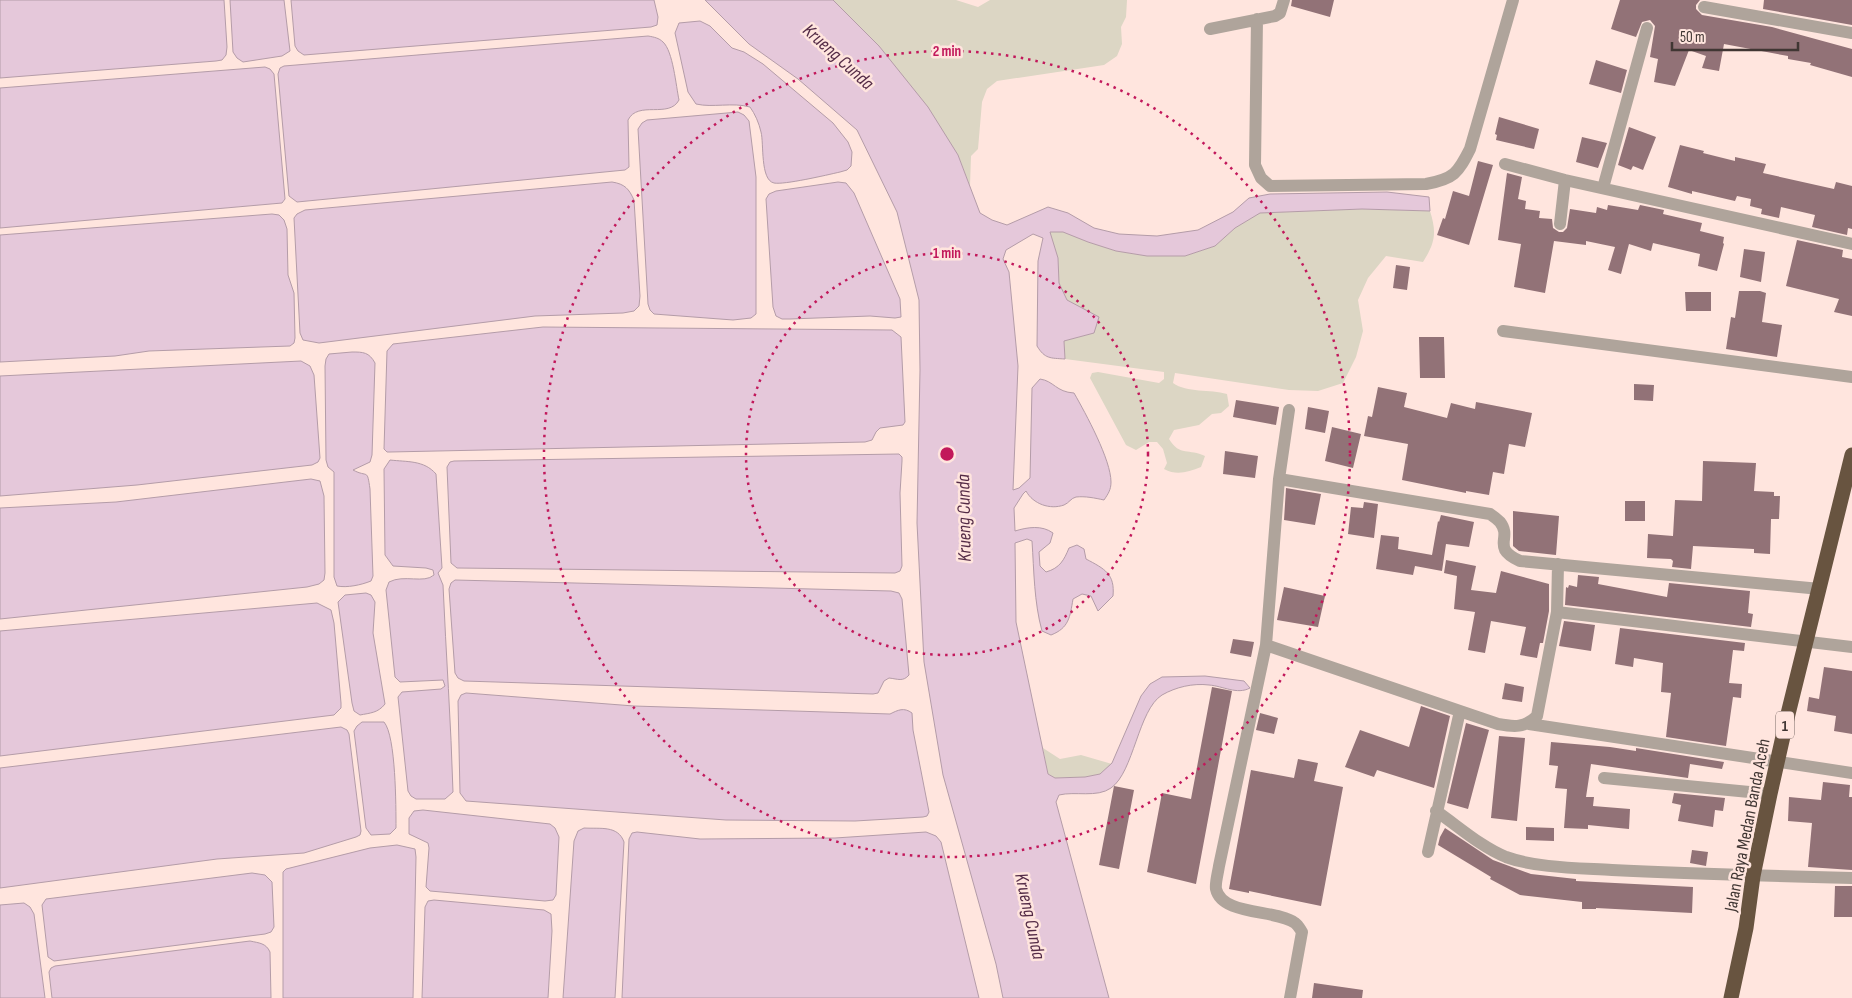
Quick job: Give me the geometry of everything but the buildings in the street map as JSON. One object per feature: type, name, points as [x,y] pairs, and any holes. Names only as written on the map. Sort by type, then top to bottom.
[{"type":"highway","name":"Jalan Raya Medan Banda Aceh","points":[[1730,998],[1746,928],[1752,876],[1777,762],[1852,456]]},
{"type":"street","points":[[1210,29],[1275,16],[1280,13],[1284,0]]},
{"type":"street","points":[[1257,20],[1255,165],[1261,178],[1270,186],[1426,184],[1438,182],[1453,175],[1460,168],[1470,149],[1513,0]]},
{"type":"street","points":[[1704,7],[1852,33]]},
{"type":"street","points":[[1603,188],[1647,28]]},
{"type":"street","points":[[1505,164],[1565,180],[1852,244]]},
{"type":"street","points":[[1560,224],[1565,180]]},
{"type":"street","points":[[1503,331],[1852,377]]},
{"type":"street","points":[[1289,410],[1279,479],[1266,645],[1221,856],[1216,888],[1220,898],[1229,905],[1286,918],[1297,923],[1302,932],[1290,998]]},
{"type":"street","points":[[1279,479],[1490,514],[1500,522],[1504,532],[1503,548],[1508,555],[1520,561],[1820,589]]},
{"type":"street","points":[[1529,724],[1537,716],[1557,612],[1558,564]]},
{"type":"street","points":[[1557,612],[1852,647]]},
{"type":"street","points":[[1266,645],[1498,724],[1515,727],[1529,724],[1852,773]]},
{"type":"street","points":[[1428,852],[1460,711]]},
{"type":"street","points":[[1604,778],[1770,794]]},
{"type":"street","points":[[1436,811],[1488,847],[1507,857],[1560,867],[1752,876],[1852,878]]},
{"type":"shaded area","points":[[833,0],[956,0],[978,7],[990,0],[1127,0],[1126,17],[1121,27],[1122,44],[1117,56],[1104,65],[997,81],[987,89],[982,102],[978,149],[971,156],[970,186],[958,155],[879,46]]},
{"type":"shaded area","points":[[1362,209],[1430,211],[1434,226],[1434,238],[1423,262],[1386,256],[1368,278],[1358,300],[1363,331],[1356,357],[1343,383],[1318,391],[1289,390],[1175,373],[1173,383],[1179,386],[1192,390],[1227,394],[1229,406],[1221,413],[1212,414],[1199,425],[1174,430],[1169,439],[1173,445],[1181,450],[1205,456],[1201,467],[1182,472],[1169,471],[1164,469],[1167,463],[1163,449],[1157,442],[1149,442],[1136,450],[1126,445],[1090,378],[1092,373],[1098,372],[1159,383],[1164,379],[1164,372],[1065,359],[1064,341],[1094,333],[1067,300],[1059,283],[1058,258],[1049,232],[1063,232],[1116,251],[1147,256],[1185,256],[1215,246],[1235,228],[1260,213]]},
{"type":"shaded area","points":[[1043,748],[1060,759],[1081,755],[1112,764],[1100,774],[1085,777],[1055,778],[1048,774]]},
{"type":"water","points":[[0,0],[224,0],[226,55],[222,60],[216,61],[0,78]]},
{"type":"water","points":[[230,0],[284,0],[290,51],[282,56],[243,62],[237,58],[233,52]]},
{"type":"water","points":[[291,0],[654,0],[658,17],[657,25],[651,27],[304,55],[295,46]]},
{"type":"water","name":"Krueng Cunda","points":[[705,0],[833,0],[879,46],[928,107],[958,155],[980,213],[992,220],[1007,225],[1048,207],[1068,213],[1094,228],[1119,234],[1157,236],[1198,230],[1233,212],[1249,198],[1270,194],[1387,192],[1429,197],[1430,211],[1362,209],[1260,213],[1235,228],[1215,246],[1185,256],[1147,256],[1116,251],[1063,232],[1050,232],[1058,258],[1059,283],[1067,300],[1099,317],[1094,333],[1064,341],[1065,359],[1048,357],[1037,346],[1038,261],[1043,238],[1033,234],[1006,250],[1003,259],[1009,272],[1018,366],[1013,490],[1019,488],[1030,478],[1032,388],[1040,379],[1049,382],[1063,391],[1074,393],[1091,425],[1107,462],[1111,482],[1110,490],[1104,500],[1076,497],[1064,505],[1053,507],[1042,505],[1029,496],[1026,491],[1014,508],[1015,531],[1035,528],[1049,530],[1053,533],[1050,543],[1039,552],[1040,566],[1046,572],[1058,566],[1069,548],[1077,545],[1084,549],[1086,559],[1107,573],[1112,582],[1113,589],[1113,596],[1098,611],[1091,596],[1082,594],[1073,599],[1068,621],[1062,629],[1051,635],[1042,631],[1036,598],[1032,541],[1027,539],[1015,543],[1016,622],[1048,774],[1055,778],[1085,777],[1100,774],[1112,763],[1141,696],[1150,684],[1162,677],[1205,676],[1244,681],[1250,688],[1240,691],[1214,686],[1191,685],[1162,695],[1147,714],[1125,769],[1119,780],[1111,788],[1093,794],[1059,795],[1056,802],[1109,998],[1003,998],[996,964],[943,775],[924,662],[917,523],[920,370],[919,300],[897,212],[857,130],[798,79],[749,44]]},
{"type":"water","points":[[700,21],[710,26],[732,48],[744,52],[763,64],[833,123],[848,142],[852,152],[851,166],[847,170],[840,172],[796,181],[774,183],[770,180],[766,175],[763,160],[760,129],[750,107],[696,104],[688,92],[675,33],[679,23]]},
{"type":"water","points":[[648,36],[663,42],[669,53],[679,100],[668,108],[639,111],[628,120],[629,167],[625,170],[297,202],[289,196],[278,74],[280,68],[284,66]]},
{"type":"water","points":[[265,67],[274,74],[285,199],[282,203],[0,228],[0,88]]},
{"type":"water","points":[[738,112],[749,121],[756,177],[756,314],[751,318],[733,320],[654,314],[648,304],[638,129],[647,120]]},
{"type":"water","points":[[612,182],[626,188],[634,200],[640,296],[639,306],[634,311],[535,316],[319,343],[303,340],[300,333],[294,218],[297,214],[305,210]]},
{"type":"water","points":[[838,182],[846,183],[854,193],[900,299],[901,317],[870,316],[782,319],[776,316],[773,307],[766,199],[769,194],[776,191]]},
{"type":"water","points":[[279,215],[284,220],[287,229],[288,275],[294,293],[295,338],[294,343],[290,346],[149,351],[115,356],[0,362],[0,235]]},
{"type":"water","points":[[543,327],[892,330],[901,337],[905,422],[903,425],[880,428],[872,440],[865,442],[390,452],[384,449],[387,351],[393,344]]},
{"type":"water","points":[[365,353],[375,363],[372,455],[370,462],[353,470],[366,475],[369,482],[373,576],[371,581],[354,586],[341,587],[337,586],[334,577],[334,472],[328,467],[326,460],[325,366],[329,354]]},
{"type":"water","points":[[301,361],[310,366],[314,375],[320,458],[318,462],[312,465],[137,485],[0,496],[0,376]]},
{"type":"water","points":[[899,454],[902,457],[900,493],[902,566],[900,571],[895,573],[457,568],[451,563],[447,467],[450,462],[454,461]]},
{"type":"water","points":[[390,460],[421,464],[436,474],[442,568],[438,573],[443,585],[453,792],[445,799],[416,799],[408,791],[398,697],[402,692],[441,689],[445,686],[443,680],[400,682],[395,677],[386,590],[389,582],[401,579],[425,579],[434,575],[433,570],[426,568],[393,566],[385,555],[384,469]]},
{"type":"water","points":[[311,479],[320,481],[324,496],[325,573],[324,580],[319,584],[307,587],[0,619],[0,508],[116,502]]},
{"type":"water","points":[[455,580],[891,591],[899,593],[902,599],[909,675],[902,679],[889,678],[884,681],[878,693],[873,694],[464,681],[458,678],[455,673],[449,589],[451,583]]},
{"type":"water","points":[[366,593],[371,595],[375,602],[373,633],[385,704],[377,711],[360,715],[354,711],[352,703],[338,602],[345,595]]},
{"type":"water","points":[[317,603],[331,610],[334,623],[341,708],[334,715],[0,756],[0,631]]},
{"type":"water","points":[[466,693],[634,706],[890,714],[898,710],[906,710],[912,713],[913,730],[929,812],[927,816],[923,817],[855,821],[726,820],[466,801],[460,793],[458,701],[461,695]]},
{"type":"water","points":[[362,722],[384,722],[391,742],[396,828],[390,834],[371,835],[366,828],[354,731]]},
{"type":"water","points":[[341,727],[347,730],[349,734],[361,831],[360,835],[356,837],[304,853],[217,859],[0,888],[0,768]]},
{"type":"water","points":[[423,810],[550,824],[555,828],[559,837],[556,895],[553,900],[545,901],[430,891],[426,887],[428,843],[409,834],[409,818],[414,811]]},
{"type":"water","points":[[584,828],[613,830],[624,842],[615,998],[563,998],[574,841],[578,831]]},
{"type":"water","points":[[926,832],[936,836],[941,842],[979,998],[622,998],[629,839],[632,833],[700,839],[835,838]]},
{"type":"water","points":[[397,845],[415,849],[416,857],[413,998],[283,998],[283,872],[286,869],[370,848]]},
{"type":"water","points":[[252,873],[265,875],[272,882],[274,927],[271,932],[54,961],[48,957],[42,905],[46,899]]},
{"type":"water","points":[[428,901],[544,910],[551,914],[552,931],[548,998],[422,998],[425,907]]},
{"type":"water","points":[[24,903],[30,907],[34,914],[45,998],[0,998],[0,905]]},
{"type":"water","points":[[250,941],[264,945],[270,952],[271,998],[52,998],[49,972],[55,966]]}]
